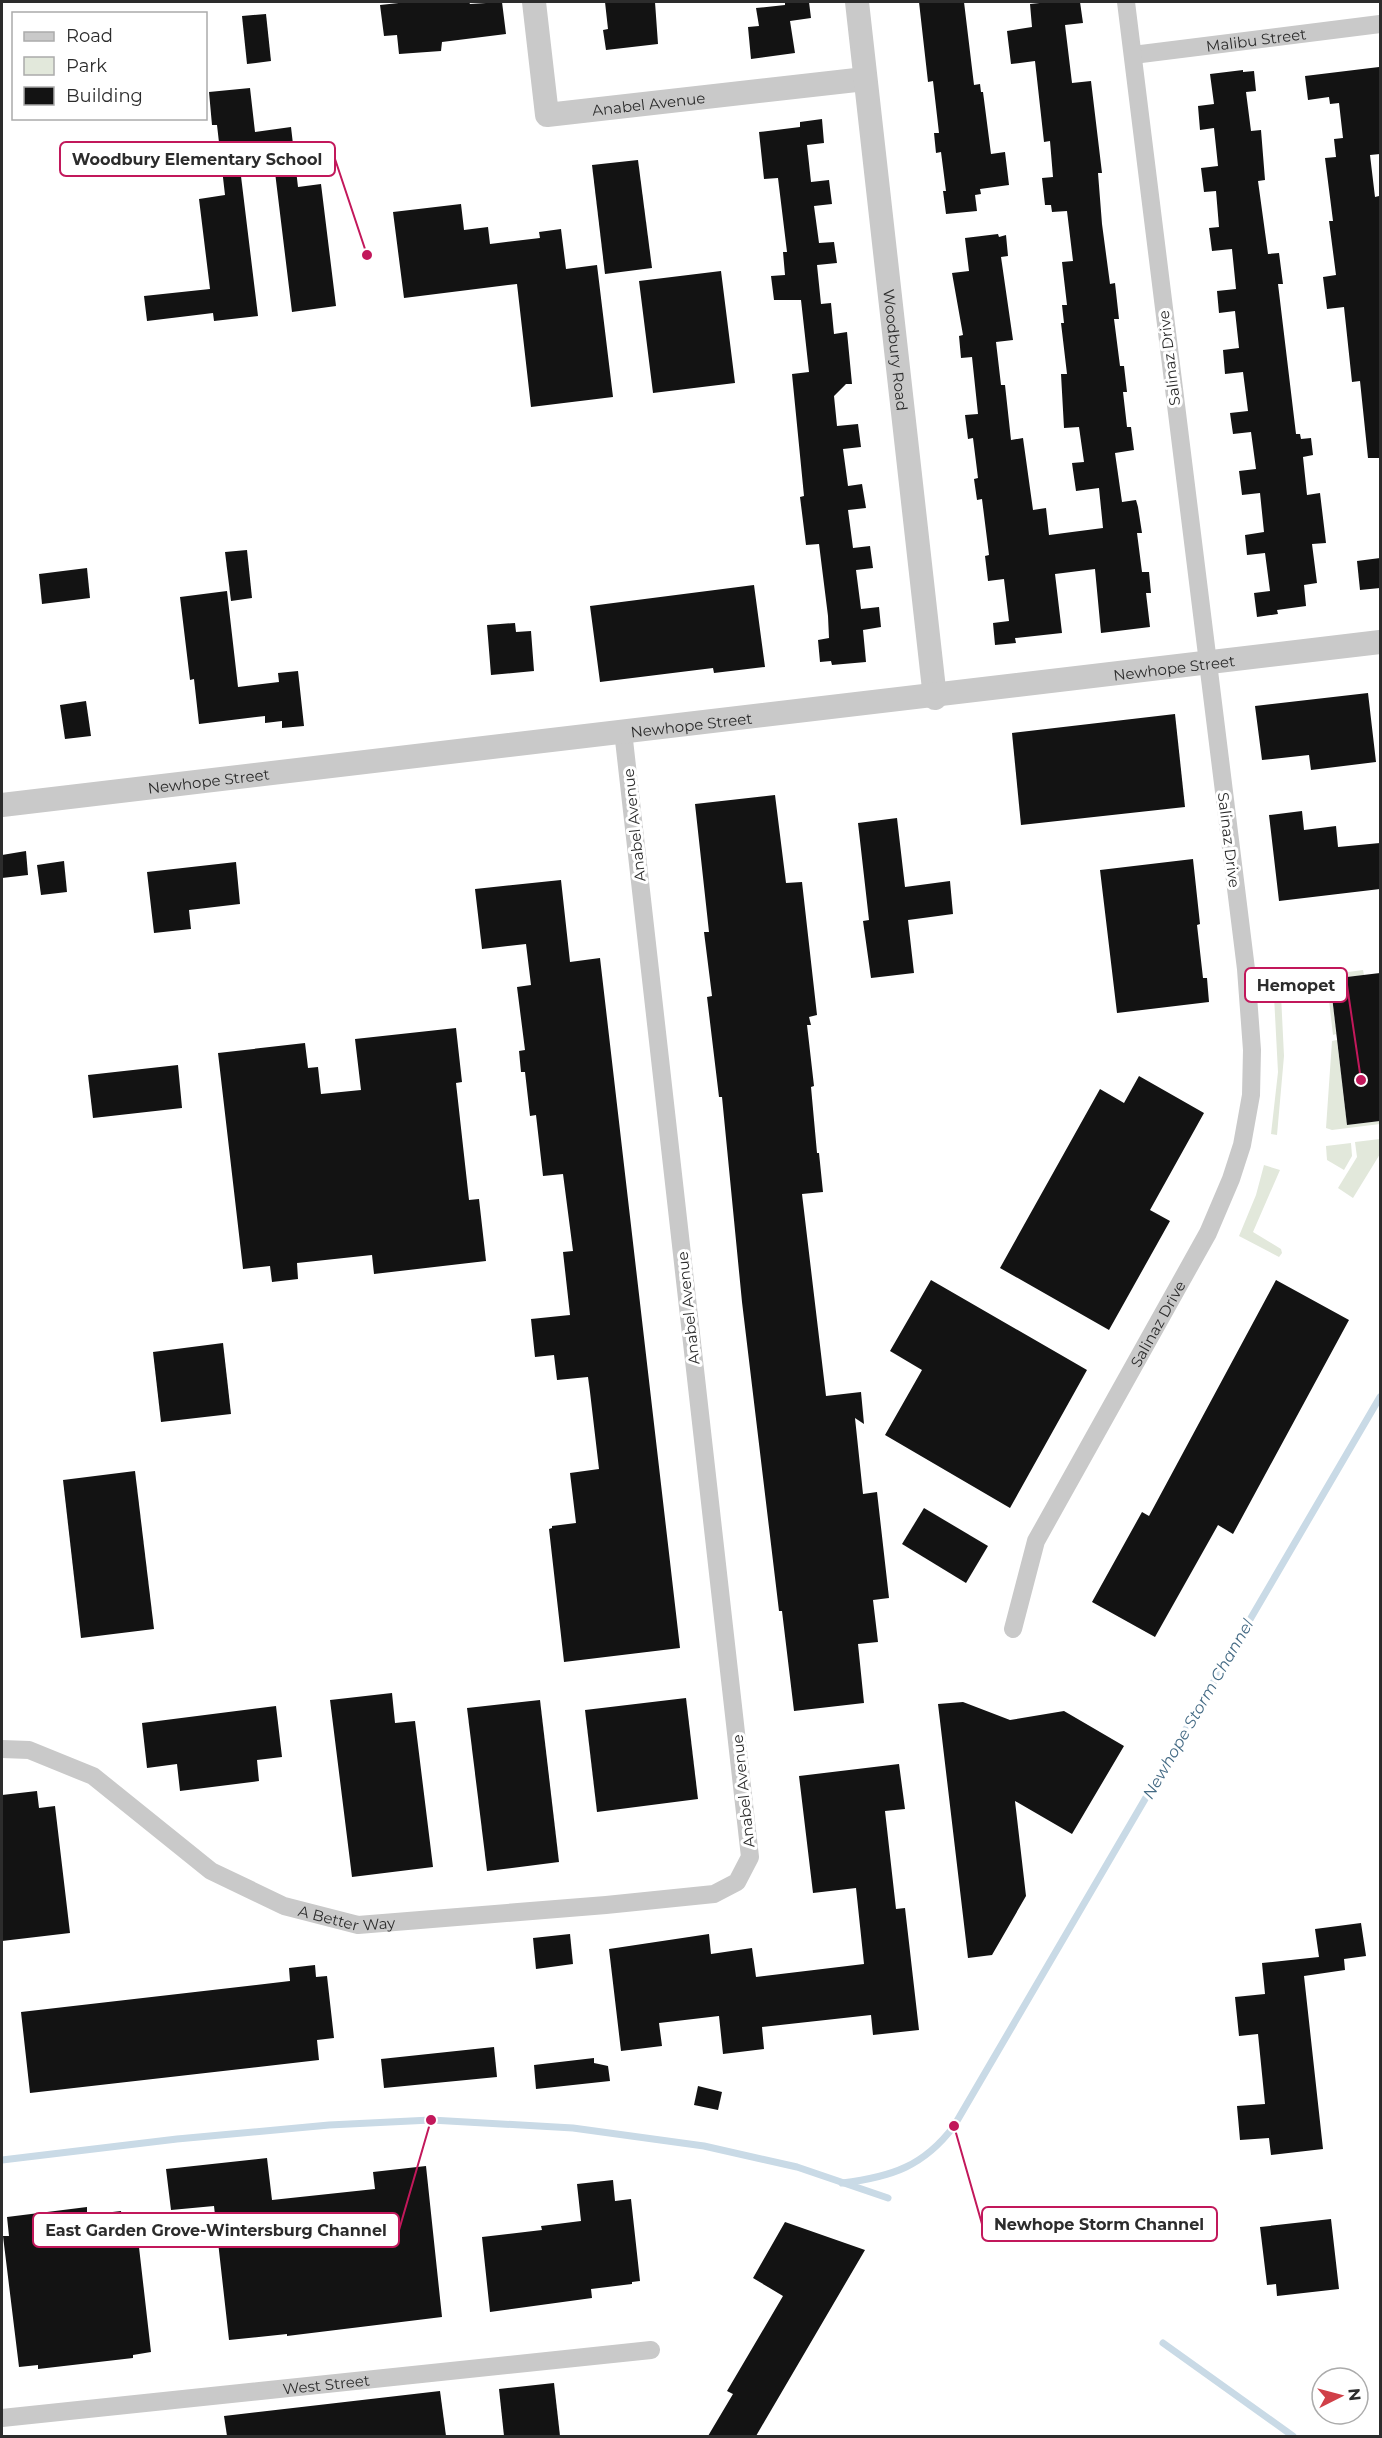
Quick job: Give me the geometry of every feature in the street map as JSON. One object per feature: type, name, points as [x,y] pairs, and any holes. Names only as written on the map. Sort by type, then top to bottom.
[{"type":"street","name":"Anabel Avenue","points":[[534,2],[547,115],[865,79]]},
{"type":"street","name":"Woodbury Road","points":[[856,2],[935,698]]},
{"type":"street","name":"Salinaz Drive","points":[[1013,1629],[1036,1541],[1208,1233],[1228,1188],[1242,1145],[1251,1095],[1250,1010],[1126,2]]},
{"type":"street","name":"Malibu Street","points":[[1133,55],[1380,24]]},
{"type":"street","name":"Newhope Street","points":[[2,805],[623,731],[935,698],[1380,642]]},
{"type":"street","name":"Anabel Avenue","points":[[623,731],[750,1857],[737,1882]]},
{"type":"street","name":"A Better Way","points":[[2,1749],[29,1750],[93,1776],[211,1871],[284,1906],[358,1925],[714,1894],[737,1882]]},
{"type":"street","name":"West Street","points":[[2,2418],[651,2350]]},
{"type":"green space","points":[[1363,970],[1364,975],[1330,979],[1336,1034],[1333,1035],[1326,975]]},
{"type":"green space","points":[[1281,995],[1284,1056],[1277,1135],[1271,1134],[1278,1072],[1274,996]]},
{"type":"green space","points":[[1337,1040],[1347,1125],[1380,1121],[1380,1124],[1332,1130],[1326,1128],[1332,1041]]},
{"type":"green space","points":[[1380,1139],[1380,1154],[1353,1198],[1338,1188],[1357,1157],[1355,1142]]},
{"type":"green space","points":[[1351,1143],[1352,1156],[1344,1170],[1327,1160],[1326,1146]]},
{"type":"green space","points":[[1264,1165],[1280,1170],[1253,1232],[1281,1249],[1282,1253],[1279,1257],[1239,1236],[1256,1195]]},
{"type":"building","points":[[408,2],[469,2],[470,4],[502,2],[506,34],[442,42],[441,51],[399,54],[397,35],[384,36],[380,5]]},
{"type":"building","points":[[605,2],[655,2],[658,44],[606,50],[603,30],[608,29]]},
{"type":"building","points":[[785,2],[809,2],[811,18],[790,21],[795,53],[751,59],[748,27],[759,26],[756,8],[785,5]]},
{"type":"building","points":[[919,2],[964,2],[974,85],[980,84],[981,92],[983,92],[991,154],[1005,152],[1009,185],[980,189],[981,194],[975,195],[977,211],[946,214],[943,191],[946,191],[941,152],[936,153],[934,133],[939,133],[933,81],[928,82]]},
{"type":"building","points":[[1080,2],[1083,23],[1065,25],[1072,83],[1091,81],[1102,173],[1098,173],[1102,224],[1110,284],[1115,283],[1119,319],[1114,319],[1120,366],[1124,366],[1127,392],[1123,392],[1127,427],[1131,427],[1134,450],[1115,453],[1122,502],[1136,500],[1138,507],[1142,533],[1137,533],[1142,572],[1149,572],[1151,593],[1146,593],[1150,627],[1101,633],[1095,569],[1055,574],[1062,633],[1015,638],[1016,643],[995,645],[993,623],[1009,621],[1004,579],[988,581],[985,556],[989,555],[982,499],[977,500],[974,479],[978,478],[973,438],[968,439],[965,415],[978,414],[972,357],[961,358],[959,336],[963,335],[952,273],[969,271],[965,238],[1006,235],[1008,256],[1001,257],[1013,340],[996,342],[1001,385],[1005,385],[1011,440],[1023,438],[1033,510],[1046,508],[1049,535],[1103,528],[1099,488],[1076,491],[1072,463],[1084,462],[1079,427],[1064,428],[1061,374],[1067,374],[1061,323],[1064,323],[1062,305],[1067,305],[1062,262],[1073,261],[1067,211],[1052,212],[1051,205],[1045,205],[1042,178],[1053,177],[1050,141],[1044,142],[1035,61],[1011,64],[1007,31],[1032,27],[1030,4]]},
{"type":"building","points":[[266,14],[271,61],[247,64],[242,16]]},
{"type":"building","points":[[1379,67],[1380,154],[1370,155],[1375,197],[1379,196],[1380,200],[1380,458],[1368,458],[1360,381],[1352,382],[1344,307],[1327,309],[1323,277],[1336,275],[1329,221],[1333,221],[1325,158],[1336,157],[1334,139],[1343,138],[1339,103],[1330,104],[1329,97],[1308,100],[1305,76]]},
{"type":"building","points":[[1243,70],[1243,72],[1254,71],[1256,91],[1246,92],[1251,131],[1261,130],[1265,180],[1258,181],[1268,254],[1279,253],[1283,284],[1278,284],[1296,434],[1300,434],[1301,439],[1311,438],[1313,455],[1303,457],[1307,495],[1320,493],[1326,543],[1312,544],[1317,583],[1304,585],[1306,606],[1277,610],[1278,614],[1257,617],[1254,593],[1270,591],[1265,553],[1247,555],[1245,535],[1264,532],[1260,493],[1242,495],[1239,471],[1256,469],[1251,432],[1233,434],[1230,413],[1248,411],[1243,372],[1225,374],[1223,350],[1239,348],[1235,311],[1219,313],[1217,291],[1236,289],[1232,249],[1212,251],[1209,228],[1219,227],[1216,191],[1204,192],[1201,168],[1218,166],[1214,128],[1200,130],[1198,106],[1214,104],[1210,74]]},
{"type":"building","points":[[250,88],[255,132],[291,127],[298,187],[321,184],[336,306],[292,312],[274,164],[240,168],[258,316],[214,321],[213,313],[147,321],[144,296],[210,289],[199,199],[225,195],[217,125],[212,125],[209,92]]},
{"type":"building","points":[[822,119],[824,143],[807,145],[811,182],[829,180],[832,204],[814,206],[819,243],[834,242],[837,263],[817,265],[821,304],[831,303],[834,334],[847,332],[852,384],[846,384],[834,396],[837,426],[858,424],[861,447],[843,449],[848,486],[862,484],[866,508],[848,510],[853,548],[870,546],[873,568],[856,570],[861,609],[879,607],[881,627],[863,630],[866,662],[832,665],[831,661],[820,662],[818,640],[829,638],[828,616],[819,544],[806,545],[800,497],[804,496],[792,374],[809,372],[801,300],[774,300],[771,276],[785,275],[783,252],[787,252],[778,178],[764,179],[759,132],[800,127],[800,122]]},
{"type":"building","points":[[638,160],[652,268],[605,274],[592,165]]},
{"type":"building","points":[[461,204],[464,230],[488,227],[490,244],[540,238],[539,232],[561,229],[566,269],[597,265],[613,397],[531,407],[517,284],[404,298],[393,212]]},
{"type":"building","points":[[721,271],[735,383],[653,393],[639,281]]},
{"type":"building","points":[[247,550],[252,598],[231,601],[225,552]]},
{"type":"building","points":[[1380,558],[1380,588],[1360,590],[1357,561]]},
{"type":"building","points":[[87,568],[90,598],[42,604],[39,574]]},
{"type":"building","points":[[754,585],[765,667],[714,673],[713,668],[600,682],[590,606]]},
{"type":"building","points":[[227,591],[238,687],[279,682],[278,673],[298,671],[304,726],[282,728],[282,721],[265,723],[265,716],[199,724],[194,679],[190,680],[180,597]]},
{"type":"building","points":[[515,623],[516,632],[531,631],[534,671],[491,675],[487,625]]},
{"type":"building","points":[[1368,693],[1376,762],[1311,770],[1309,755],[1262,760],[1255,706]]},
{"type":"building","points":[[86,701],[91,736],[65,739],[60,705]]},
{"type":"building","points":[[1175,714],[1185,807],[1021,825],[1012,733]]},
{"type":"building","points":[[775,795],[786,883],[802,882],[817,1015],[809,1017],[811,1025],[807,1025],[814,1086],[811,1087],[817,1153],[819,1153],[823,1192],[802,1194],[826,1396],[861,1392],[864,1424],[855,1418],[863,1494],[877,1492],[889,1598],[873,1600],[878,1642],[858,1644],[864,1703],[794,1711],[782,1611],[779,1611],[742,1302],[722,1097],[719,1097],[707,997],[712,996],[704,932],[709,932],[695,804]]},
{"type":"building","points":[[1302,811],[1304,830],[1336,826],[1338,847],[1380,843],[1380,889],[1279,901],[1269,815]]},
{"type":"building","points":[[897,818],[905,887],[950,881],[953,914],[908,920],[914,973],[871,978],[863,921],[869,920],[858,823]]},
{"type":"building","points":[[26,851],[28,875],[2,878],[2,855]]},
{"type":"building","points":[[1193,859],[1200,924],[1197,925],[1203,978],[1207,978],[1209,1002],[1117,1013],[1100,870]]},
{"type":"building","points":[[64,861],[67,892],[41,895],[37,865]]},
{"type":"building","points":[[236,862],[240,904],[189,910],[191,929],[154,933],[147,872]]},
{"type":"building","points":[[561,880],[570,962],[600,958],[680,1648],[564,1662],[549,1529],[552,1526],[576,1523],[570,1473],[599,1469],[588,1377],[557,1380],[554,1355],[535,1357],[531,1319],[570,1315],[563,1252],[573,1251],[563,1174],[543,1176],[536,1115],[530,1116],[525,1072],[521,1072],[519,1051],[525,1050],[517,987],[531,985],[526,944],[482,949],[475,889]]},
{"type":"building","points":[[1380,973],[1380,1121],[1347,1125],[1330,979]]},
{"type":"building","points":[[456,1028],[462,1082],[456,1083],[469,1200],[479,1199],[486,1261],[374,1274],[372,1255],[297,1263],[298,1279],[272,1282],[270,1266],[243,1269],[218,1053],[305,1043],[308,1068],[318,1067],[321,1094],[361,1090],[355,1039]]},
{"type":"building","points":[[178,1065],[182,1108],[93,1118],[88,1075]]},
{"type":"building","points":[[1139,1076],[1204,1113],[1150,1210],[1170,1221],[1109,1330],[1000,1268],[1100,1089],[1124,1103]]},
{"type":"building","points":[[931,1280],[1087,1370],[1010,1508],[885,1435],[922,1370],[890,1351]]},
{"type":"building","points":[[1276,1280],[1349,1320],[1233,1534],[1218,1525],[1155,1637],[1092,1602],[1142,1512],[1149,1516]]},
{"type":"building","points":[[223,1343],[231,1414],[161,1422],[153,1352]]},
{"type":"building","points":[[135,1471],[154,1629],[81,1638],[63,1480]]},
{"type":"building","points":[[924,1508],[988,1546],[966,1583],[902,1544]]},
{"type":"building","points":[[392,1693],[395,1723],[415,1721],[433,1867],[352,1877],[330,1700]]},
{"type":"building","points":[[686,1698],[698,1799],[597,1812],[585,1710]]},
{"type":"building","points":[[540,1700],[559,1862],[487,1871],[467,1708]]},
{"type":"building","points":[[963,1702],[1010,1720],[1064,1711],[1124,1746],[1072,1834],[1015,1801],[1026,1896],[992,1955],[968,1958],[938,1704]]},
{"type":"building","points":[[276,1706],[282,1757],[257,1760],[259,1781],[180,1791],[177,1764],[147,1768],[142,1723]]},
{"type":"building","points":[[899,1764],[905,1809],[885,1811],[896,1909],[905,1908],[919,2030],[873,2035],[871,2015],[762,2027],[764,2049],[723,2054],[719,2016],[659,2023],[662,2046],[621,2051],[609,1949],[709,1934],[711,1954],[752,1948],[756,1977],[864,1964],[856,1888],[813,1893],[799,1776]]},
{"type":"building","points":[[37,1791],[39,1808],[55,1806],[70,1933],[2,1941],[2,1795]]},
{"type":"building","points":[[1361,1923],[1366,1956],[1344,1959],[1345,1970],[1304,1976],[1323,2149],[1271,2155],[1269,2138],[1240,2140],[1237,2106],[1265,2104],[1258,2034],[1239,2036],[1235,1997],[1265,1994],[1262,1963],[1319,1957],[1315,1929]]},
{"type":"building","points":[[570,1934],[573,1964],[536,1969],[533,1938]]},
{"type":"building","points":[[315,1965],[316,1977],[327,1976],[334,2038],[317,2040],[319,2060],[30,2093],[21,2012],[290,1981],[289,1968]]},
{"type":"building","points":[[494,2047],[497,2077],[384,2088],[381,2059]]},
{"type":"building","points":[[594,2058],[594,2063],[608,2066],[610,2081],[536,2089],[534,2065]]},
{"type":"building","points":[[698,2086],[722,2092],[718,2110],[694,2105]]},
{"type":"building","points":[[267,2158],[272,2200],[375,2189],[373,2172],[426,2166],[442,2317],[287,2336],[287,2334],[229,2340],[214,2206],[171,2210],[166,2169]]},
{"type":"building","points":[[613,2180],[615,2201],[631,2199],[640,2281],[591,2289],[592,2298],[490,2312],[482,2237],[542,2230],[541,2226],[581,2221],[577,2184]]},
{"type":"building","points":[[87,2207],[87,2215],[121,2211],[123,2223],[136,2221],[151,2352],[133,2355],[133,2358],[38,2369],[38,2365],[19,2367],[3,2236],[9,2236],[7,2217]]},
{"type":"building","points":[[1331,2219],[1339,2289],[1277,2296],[1276,2284],[1267,2285],[1260,2227]]},
{"type":"building","points":[[785,2222],[865,2250],[756,2436],[708,2436],[733,2394],[727,2391],[783,2296],[753,2278]]},
{"type":"building","points":[[554,2383],[560,2436],[504,2436],[499,2389]]},
{"type":"building","points":[[440,2391],[446,2436],[227,2436],[224,2416]]},
{"type":"waterway","name":"Newhope Storm Channel","points":[[842,2183],[876,2177],[906,2167],[931,2151],[954,2126],[1380,1397]]},
{"type":"waterway","points":[[2,2160],[177,2139],[329,2125],[431,2120],[573,2128],[704,2146],[797,2167],[888,2198]]},
{"type":"waterway","points":[[1163,2343],[1293,2436]]},
{"type":"place","name":"Woodbury Elementary School","points":[[367,255]]},
{"type":"place","name":"Hemopet","points":[[1361,1080]]},
{"type":"place","name":"East Garden Grove-Wintersburg Channel","points":[[431,2120]]},
{"type":"place","name":"Newhope Storm Channel","points":[[954,2126]]}]
